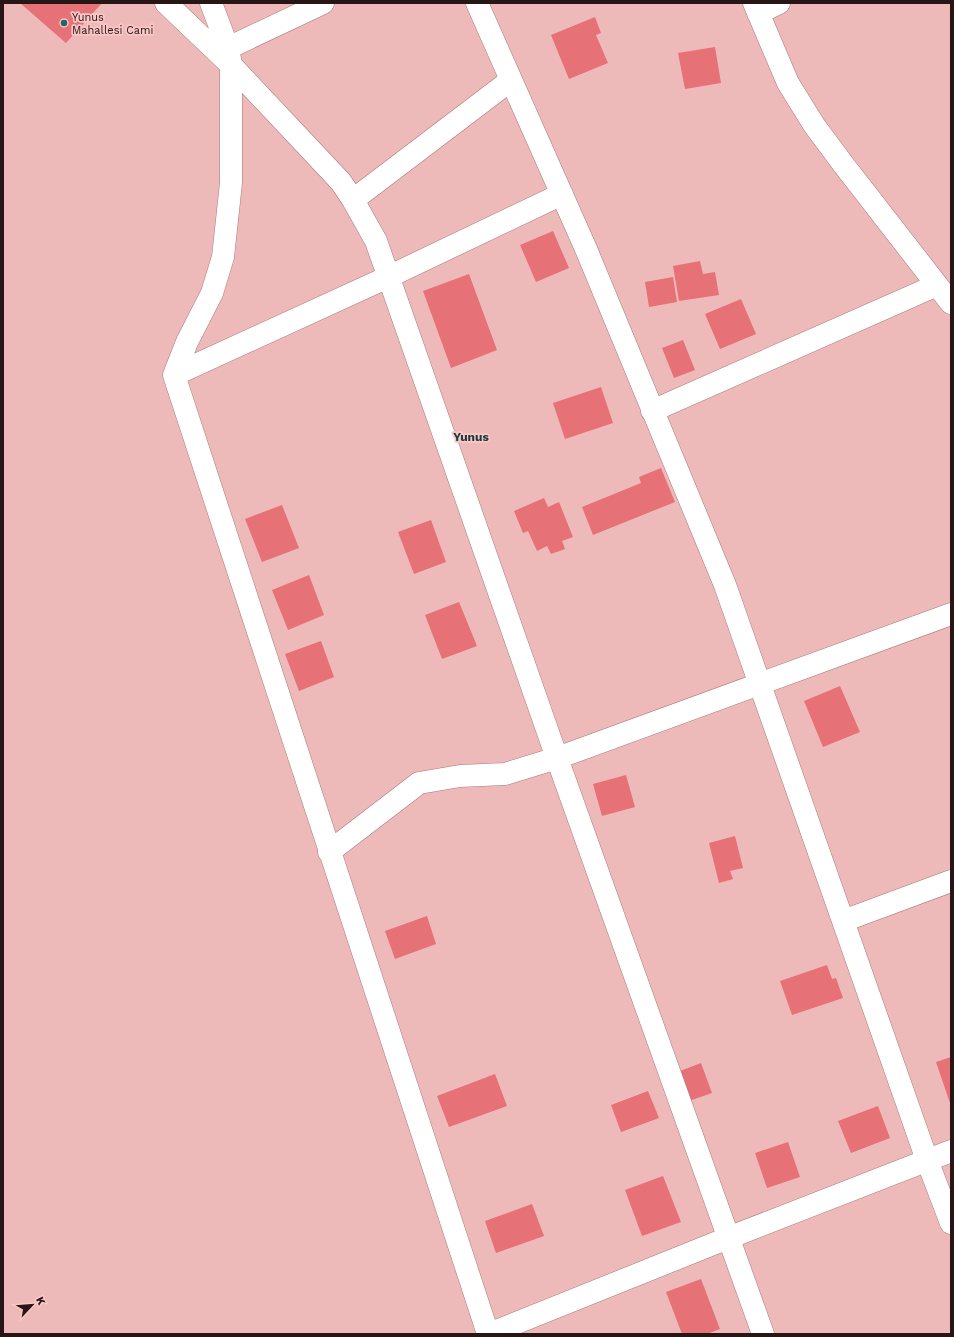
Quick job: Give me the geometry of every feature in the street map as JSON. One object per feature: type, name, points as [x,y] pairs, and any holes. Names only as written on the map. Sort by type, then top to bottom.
[{"type":"street","points":[[166,3],[229,56],[341,182],[376,241],[557,758],[763,1334]]},
{"type":"street","points":[[211,3],[229,56],[231,183],[223,257],[212,293],[187,342],[174,375],[488,1334],[951,1151]]},
{"type":"street","points":[[229,56],[323,3]]},
{"type":"street","points":[[477,3],[586,249],[725,585],[927,1160],[951,1223]]},
{"type":"street","points":[[652,411],[947,297],[814,125],[788,83],[756,8],[779,3]]},
{"type":"street","points":[[353,200],[511,80]]},
{"type":"street","points":[[174,375],[388,277],[562,194]]},
{"type":"street","points":[[329,852],[419,783],[460,776],[505,774],[557,758],[951,614]]},
{"type":"street","points":[[843,921],[951,881]]},
{"type":"building","name":"Yunus Mahallesi Cami","points":[[20,3],[102,3],[66,43]]},
{"type":"building","points":[[595,17],[601,33],[596,35],[608,63],[569,79],[551,35]]},
{"type":"building","points":[[715,47],[721,83],[685,89],[678,53]]},
{"type":"building","points":[[553,231],[569,268],[536,282],[520,245]]},
{"type":"building","points":[[700,261],[703,274],[715,272],[719,295],[679,301],[673,266]]},
{"type":"building","points":[[469,274],[497,350],[451,368],[423,291]]},
{"type":"building","points":[[673,277],[677,302],[649,307],[645,282]]},
{"type":"building","points":[[741,299],[756,334],[720,349],[705,314]]},
{"type":"building","points":[[683,340],[695,370],[674,378],[662,348]]},
{"type":"building","points":[[601,387],[613,423],[565,439],[553,403]]},
{"type":"building","points":[[661,468],[675,502],[593,535],[582,507],[641,483],[639,477]]},
{"type":"building","points":[[544,498],[548,507],[559,502],[573,537],[562,541],[565,549],[551,554],[547,546],[537,551],[528,531],[523,533],[514,511]]},
{"type":"building","points":[[282,505],[299,548],[262,562],[245,519]]},
{"type":"building","points":[[431,520],[446,562],[414,574],[398,532]]},
{"type":"building","points":[[309,575],[324,615],[288,630],[272,590]]},
{"type":"building","points":[[459,602],[477,646],[442,659],[425,615]]},
{"type":"building","points":[[321,641],[334,677],[299,691],[285,654]]},
{"type":"building","points":[[840,686],[860,732],[823,747],[804,701]]},
{"type":"building","points":[[626,775],[635,807],[602,816],[593,784]]},
{"type":"building","points":[[735,836],[743,868],[730,871],[733,879],[719,883],[709,843]]},
{"type":"building","points":[[427,916],[436,944],[395,959],[385,931]]},
{"type":"building","points":[[827,965],[832,979],[836,978],[843,998],[792,1015],[780,981]]},
{"type":"building","points":[[951,1057],[951,1106],[936,1062]]},
{"type":"building","points":[[701,1063],[712,1093],[686,1102],[675,1073]]},
{"type":"building","points":[[495,1074],[507,1106],[449,1127],[437,1096]]},
{"type":"building","points":[[648,1091],[659,1118],[621,1132],[611,1105]]},
{"type":"building","points":[[878,1106],[890,1138],[851,1153],[838,1121]]},
{"type":"building","points":[[788,1142],[800,1177],[767,1188],[755,1153]]},
{"type":"building","points":[[663,1176],[681,1222],[642,1236],[625,1190]]},
{"type":"building","points":[[532,1204],[544,1236],[496,1253],[485,1221]]},
{"type":"building","points":[[701,1279],[720,1329],[707,1334],[682,1334],[666,1292]]},
{"type":"place","name":"Yunus Mahallesi Cami","points":[[64,23]]},
{"type":"district","name":"Yunus","points":[[471,437]]}]
